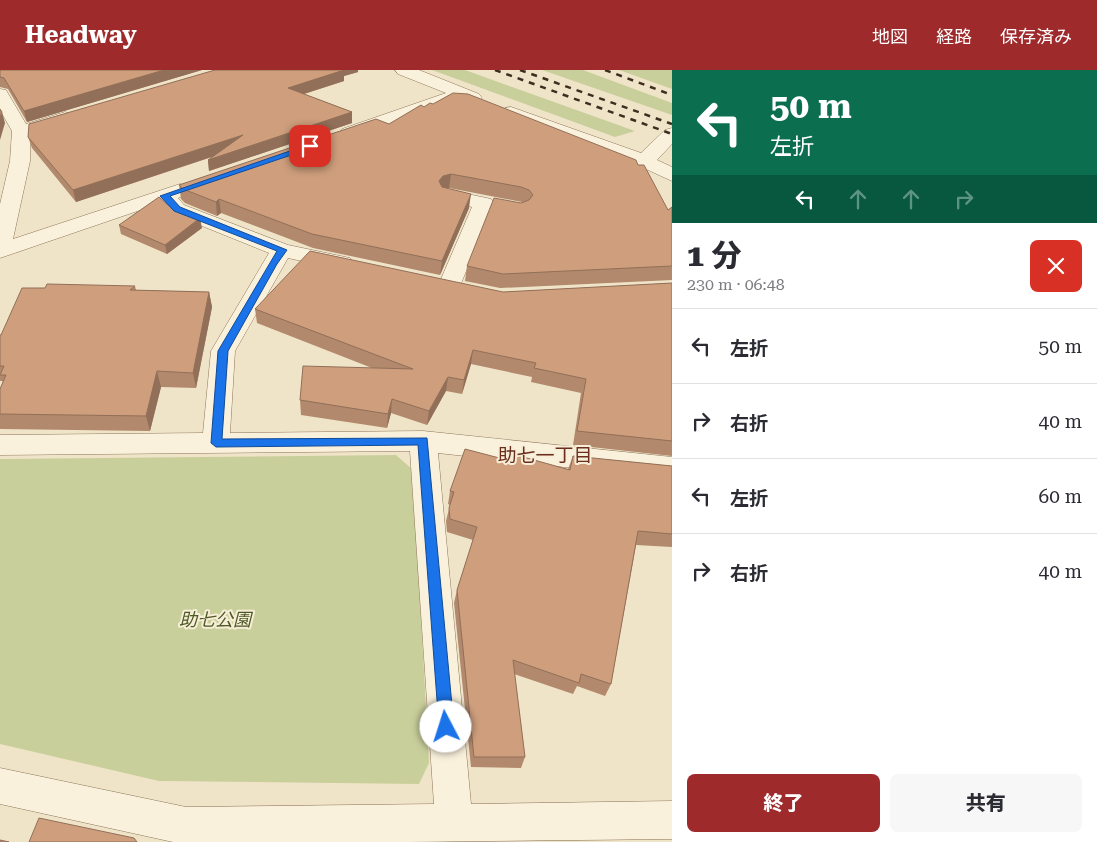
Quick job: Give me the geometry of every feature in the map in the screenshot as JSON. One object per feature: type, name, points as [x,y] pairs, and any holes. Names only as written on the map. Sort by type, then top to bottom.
[{"type":"street","points":[[404,70],[460,93],[644,161],[672,175]]},
{"type":"street","points":[[328,140],[448,100],[460,93]]},
{"type":"street","points":[[0,94],[21,131],[20,161],[0,250]]},
{"type":"street","points":[[21,131],[85,112]]},
{"type":"street","points":[[644,161],[672,134]]},
{"type":"street","points":[[0,250],[200,183]]},
{"type":"street","points":[[164,196],[177,209],[282,250],[366,268]]},
{"type":"street","points":[[448,286],[493,204],[449,196]]},
{"type":"street","points":[[216,443],[223,351],[282,250]]},
{"type":"street","points":[[423,441],[454,822]]},
{"type":"street","points":[[0,445],[423,441],[672,468]]},
{"type":"street","points":[[0,786],[186,834],[454,822],[672,820]]},
{"type":"green space","points":[[432,70],[465,70],[635,131],[615,137]]},
{"type":"green space","points":[[542,70],[583,70],[672,103],[672,115]]},
{"type":"green space","points":[[619,70],[672,70],[672,89]]},
{"type":"green space","name":"助七公園","points":[[396,455],[413,470],[429,763],[419,784],[159,781],[0,744],[0,459]]},
{"type":"building","points":[[0,70],[164,70],[24,111],[4,78],[0,77]]},
{"type":"building","points":[[215,70],[344,70],[288,88],[352,112],[208,160],[243,135],[73,190],[28,137],[29,124]]},
{"type":"building","points":[[453,93],[468,94],[636,160],[638,165],[644,165],[668,210],[672,207],[672,266],[503,274],[467,266],[494,198],[521,203],[529,200],[533,195],[529,190],[521,187],[451,174],[443,176],[439,181],[442,187],[471,194],[442,261],[312,234],[219,199],[216,202],[183,189],[179,185],[376,119],[389,124],[421,105],[424,107],[430,103],[433,104]]},
{"type":"building","points":[[159,197],[168,205],[200,218],[165,245],[119,225]]},
{"type":"building","points":[[310,251],[503,292],[672,283],[672,441],[577,431],[586,379],[534,368],[536,363],[473,350],[464,380],[448,377],[429,411],[392,399],[388,414],[300,400],[303,366],[413,369],[255,309]]},
{"type":"building","points":[[47,284],[135,286],[130,290],[209,292],[193,373],[157,371],[146,416],[0,414],[0,389],[6,375],[0,375],[4,366],[0,366],[0,335],[22,288],[45,288]]},
{"type":"building","points":[[465,449],[507,460],[509,453],[570,470],[573,456],[672,466],[672,534],[638,531],[611,684],[581,674],[579,683],[513,660],[525,757],[474,757],[457,590],[477,527],[450,519],[449,508],[454,492],[450,491]]},
{"type":"building","points":[[39,818],[134,838],[137,842],[29,842]]},
{"type":"railway","points":[[495,70],[672,134]]},
{"type":"railway","points":[[520,70],[672,124]]},
{"type":"railway","points":[[605,70],[672,95]]},
{"type":"district","name":"助七一丁目","points":[[545,455]]},
{"type":"route","points":[[310,146],[164,196],[177,209],[282,250],[223,351],[216,443],[423,441],[446,727]]}]
